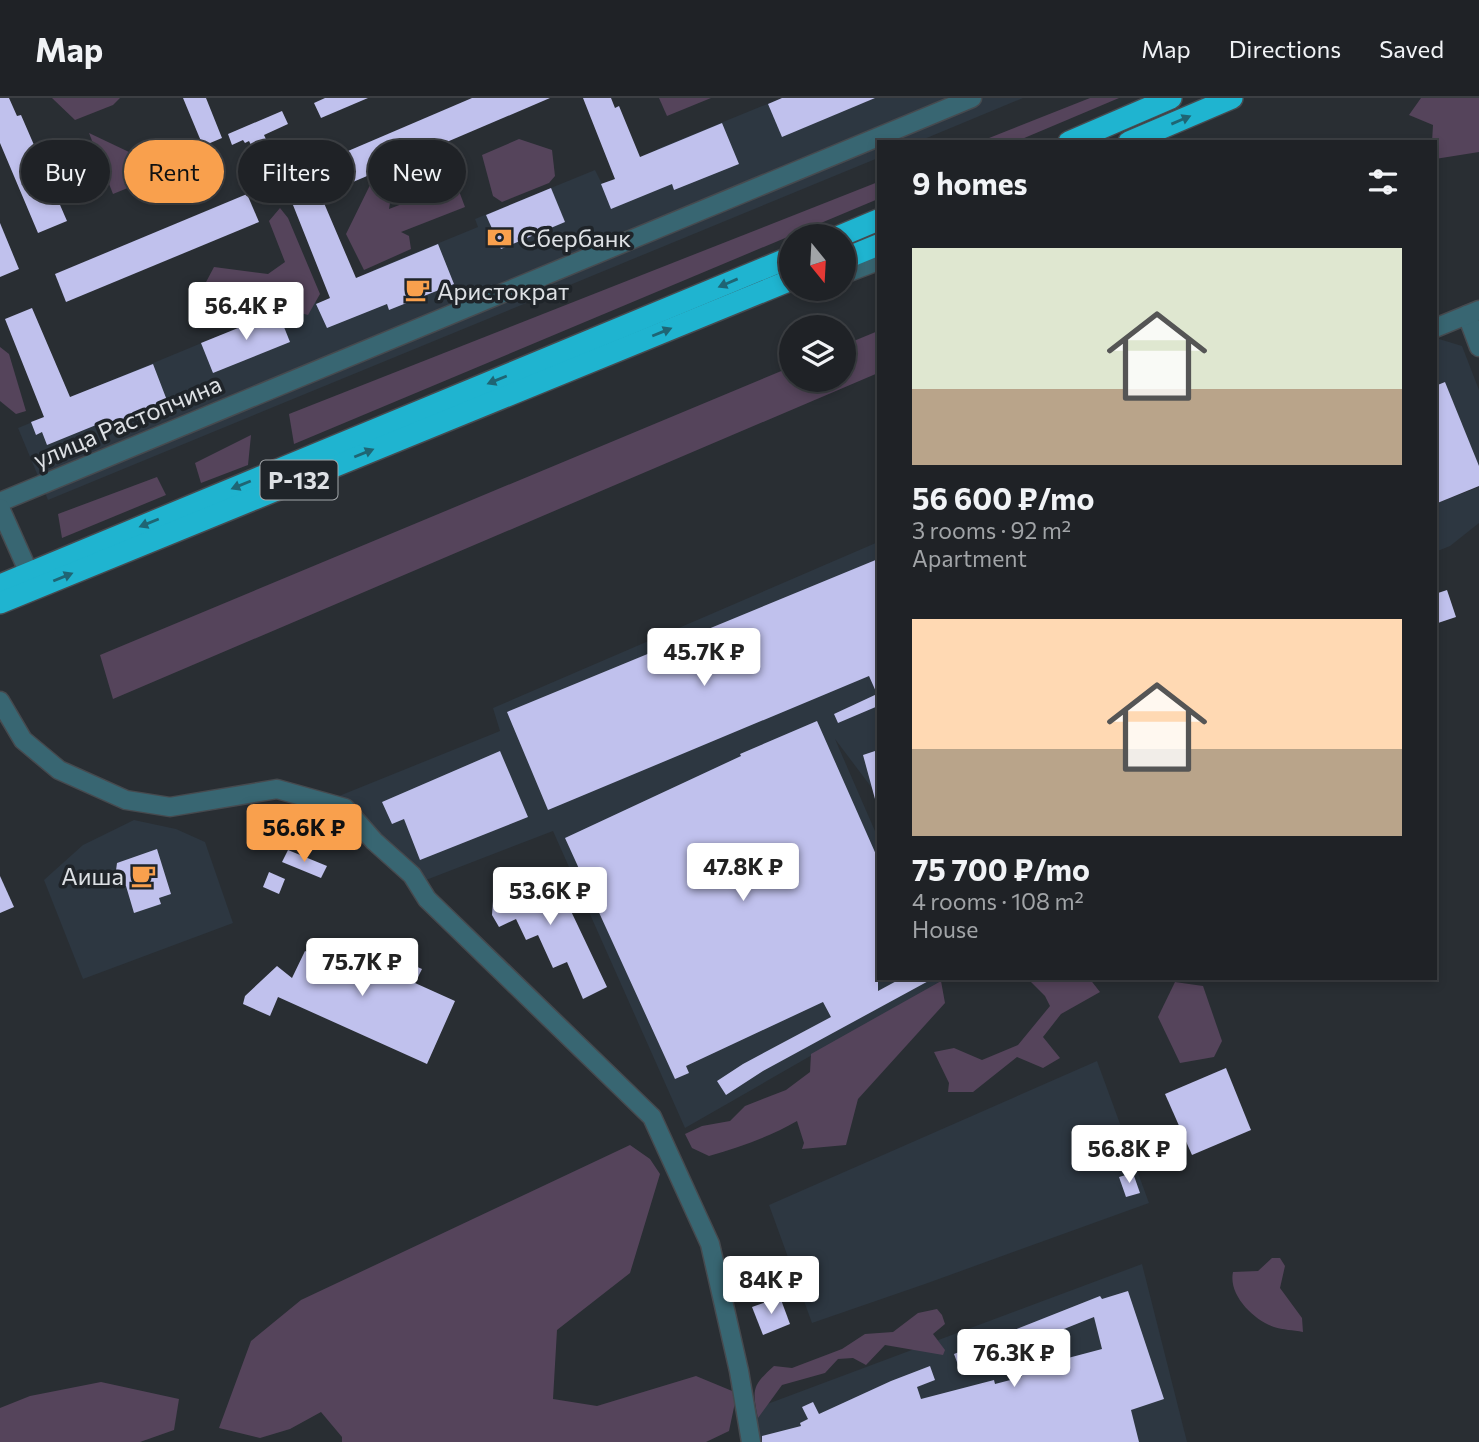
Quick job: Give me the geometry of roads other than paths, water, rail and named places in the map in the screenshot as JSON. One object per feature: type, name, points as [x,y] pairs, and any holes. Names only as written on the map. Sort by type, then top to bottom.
[{"type":"highway","points":[[1074,140],[1171,98]]},
{"type":"highway","points":[[1134,140],[1232,98]]},
{"type":"highway","points":[[856,229],[877,220]]},
{"type":"highway","points":[[856,254],[877,246]]},
{"type":"highway","name":"Р-132","points":[[0,584],[779,262]]},
{"type":"highway","name":"Р-132","points":[[0,603],[779,285]]},
{"type":"street","name":"улица Растопчина","points":[[0,502],[972,98]]},
{"type":"street","points":[[856,269],[877,261]]},
{"type":"street","points":[[751,296],[779,291]]},
{"type":"street","points":[[1437,327],[1473,312],[1479,347]]},
{"type":"street","points":[[0,508],[29,573]]},
{"type":"street","points":[[0,701],[23,740],[59,770],[126,800],[170,807],[277,789],[345,808],[374,841],[412,875],[427,899],[652,1117],[710,1244],[739,1371],[749,1441]]},
{"type":"place","name":"Сбербанк","points":[[500,237]]},
{"type":"place","name":"Аристократ","points":[[417,290]]},
{"type":"place","name":"Аиша","points":[[144,875]]}]
